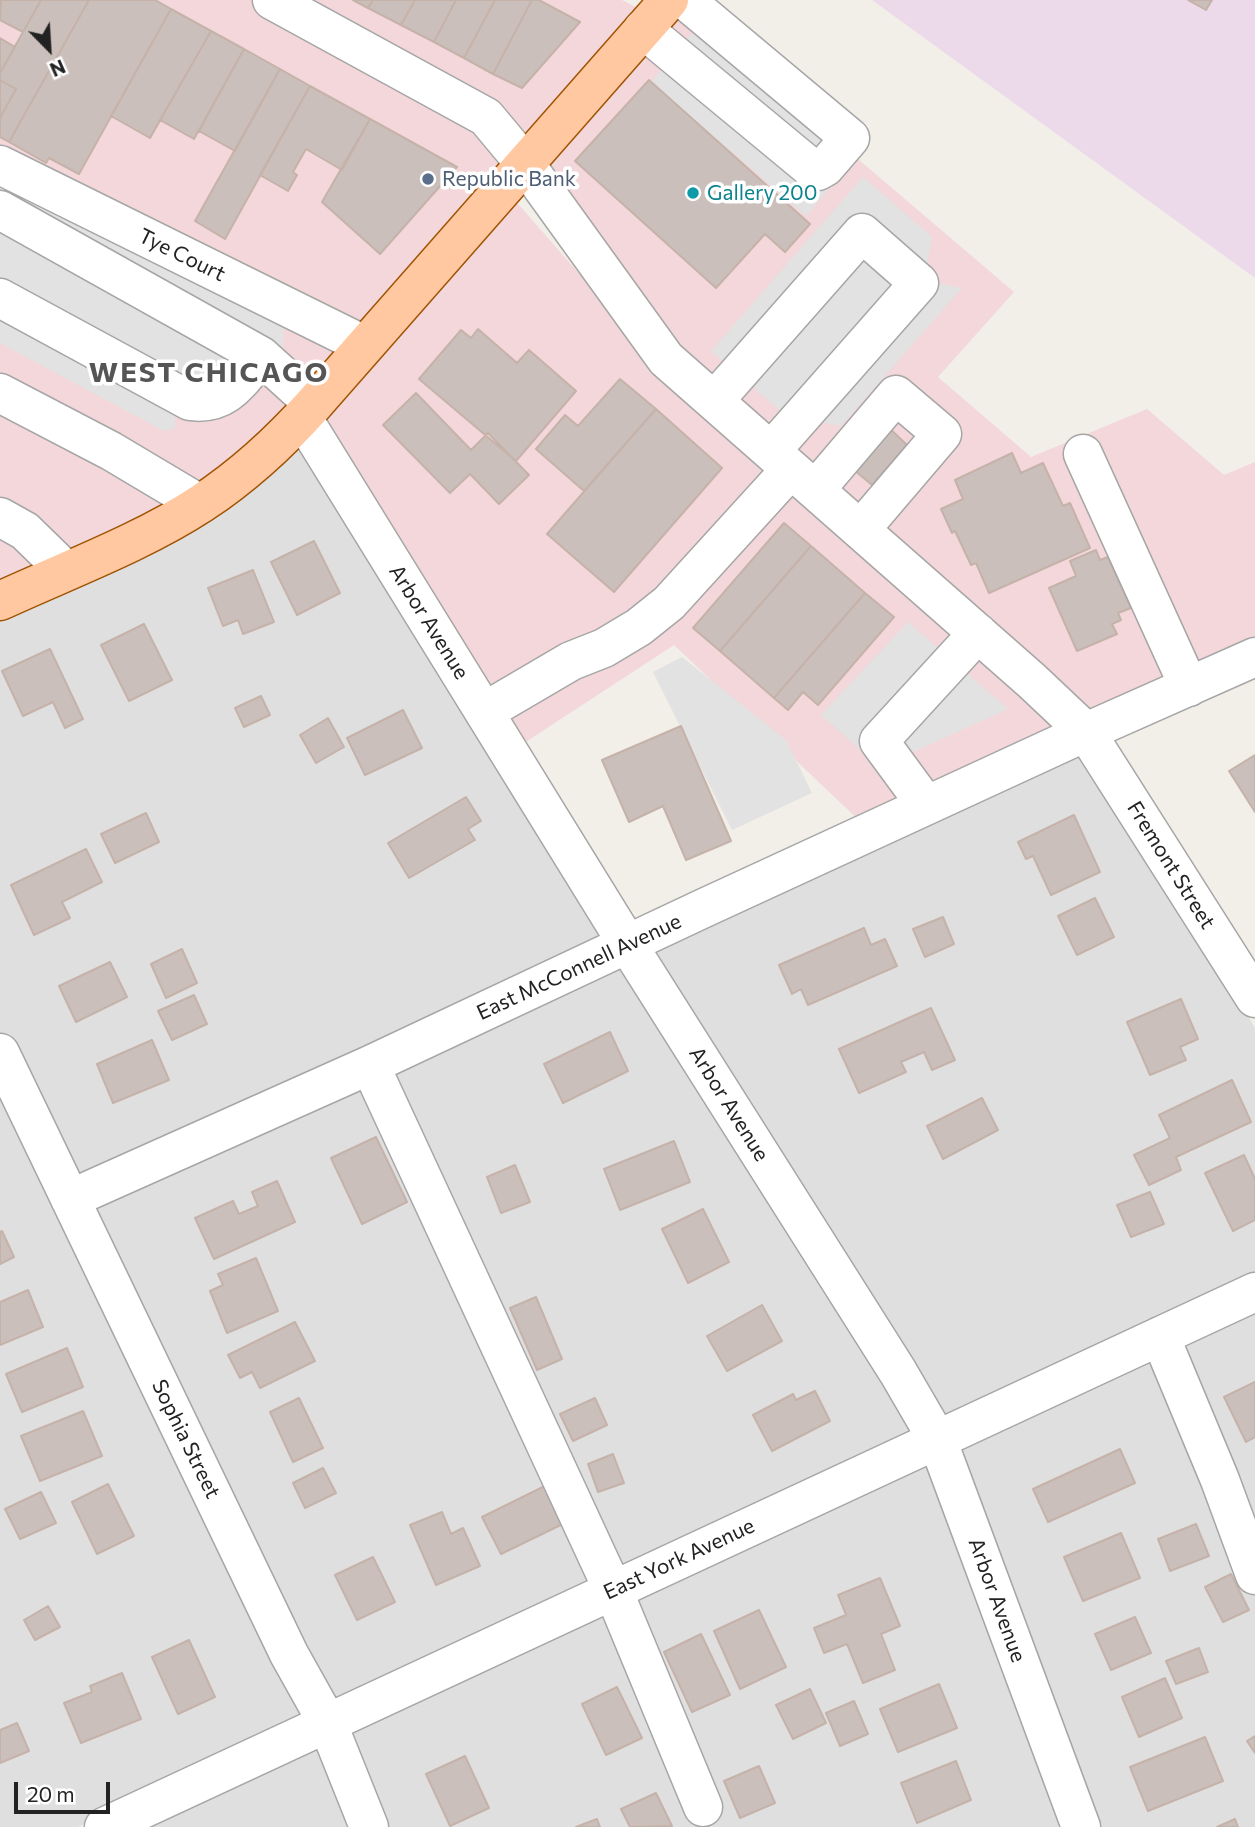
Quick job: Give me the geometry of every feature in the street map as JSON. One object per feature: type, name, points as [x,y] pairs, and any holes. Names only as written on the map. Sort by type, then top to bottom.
[{"type":"main road","points":[[0,601],[161,527],[200,504],[254,463],[308,411],[526,165],[660,8]]},
{"type":"street","name":"Fremont Street","points":[[272,0],[486,117],[526,165],[666,359],[861,529],[1086,732],[1252,987]]},
{"type":"street","points":[[660,8],[850,138],[825,167],[818,170],[811,168],[660,8]]},
{"type":"street","name":"Tye Court","points":[[0,165],[364,345]]},
{"type":"street","name":"Arbor Avenue","points":[[0,210],[261,356],[308,411],[484,712],[898,1372],[937,1439],[1081,1827]]},
{"type":"street","points":[[484,712],[571,662],[604,648],[639,627],[669,603],[793,470],[919,283],[862,233],[714,401]]},
{"type":"street","points":[[0,298],[190,401],[214,401],[226,395],[261,356]]},
{"type":"street","points":[[0,393],[111,451],[200,504]]},
{"type":"street","points":[[793,470],[896,395],[942,434],[861,529]]},
{"type":"street","points":[[1083,454],[1189,687]]},
{"type":"street","points":[[0,517],[25,531],[66,571]]},
{"type":"street","points":[[926,805],[878,740],[978,633]]},
{"type":"street","name":"East McConnell Avenue","points":[[70,1199],[370,1065],[926,805],[1255,657]]},
{"type":"street","name":"Sophia Street","points":[[0,1053],[289,1654],[327,1722],[369,1827]]},
{"type":"street","points":[[370,1065],[612,1590],[703,1807]]},
{"type":"street","name":"East York Avenue","points":[[104,1827],[1255,1292]]},
{"type":"street","points":[[1160,1336],[1220,1480],[1255,1576]]},
{"type":"shaded area","points":[[0,0],[622,0],[654,17],[364,345],[0,163]]},
{"type":"shaded area","points":[[872,0],[1255,0],[1255,278]]},
{"type":"shaded area","points":[[676,4],[1014,292],[938,377],[1031,457],[1147,409],[1224,475],[1255,462],[1255,648],[1088,723],[665,348],[525,180]]},
{"type":"shaded area","points":[[700,24],[856,158],[806,216],[651,82]]},
{"type":"shaded area","points":[[0,164],[284,320],[283,356],[175,418],[175,428],[164,431],[0,343]]},
{"type":"shaded area","points":[[0,172],[352,347],[190,501],[67,560],[0,508]]},
{"type":"shaded area","points":[[863,177],[932,237],[925,275],[934,282],[962,288],[841,426],[815,421],[805,432],[711,351]]},
{"type":"shaded area","points":[[512,197],[660,366],[1071,731],[864,825],[674,645],[515,749],[314,418]]},
{"type":"shaded area","points":[[302,431],[618,942],[74,1191],[0,1036],[0,609]]},
{"type":"shaded area","points":[[0,526],[52,568],[0,592]]},
{"type":"shaded area","points":[[908,622],[1008,709],[880,767],[821,715]]},
{"type":"shaded area","points":[[682,657],[786,740],[812,793],[732,830],[653,672]]},
{"type":"shaded area","points":[[1084,744],[1255,1028],[1255,1283],[332,1709],[82,1204]]},
{"type":"shaded area","points":[[0,1073],[312,1716],[78,1827],[0,1827]]},
{"type":"shaded area","points":[[1255,1305],[1255,1827],[138,1827]]},
{"type":"building","points":[[1,0],[41,0],[23,32],[0,20]]},
{"type":"building","points":[[41,0],[89,0],[9,142],[0,137],[0,118],[16,89],[0,80],[0,73]]},
{"type":"building","points":[[89,0],[155,0],[171,9],[79,174],[49,158],[46,163],[9,142]]},
{"type":"building","points":[[353,0],[373,0],[368,8]]},
{"type":"building","points":[[373,0],[415,0],[401,25],[368,8]]},
{"type":"building","points":[[415,0],[456,0],[434,42],[401,25]]},
{"type":"building","points":[[456,0],[495,0],[464,58],[434,42]]},
{"type":"building","points":[[495,0],[532,0],[493,74],[464,58]]},
{"type":"building","points":[[532,0],[539,0],[580,22],[522,88],[493,74]]},
{"type":"building","points":[[1188,0],[1212,0],[1206,10]]},
{"type":"building","points":[[171,9],[211,31],[150,138],[111,116]]},
{"type":"building","points":[[211,31],[244,49],[194,139],[160,120]]},
{"type":"building","points":[[0,38],[15,47],[0,73]]},
{"type":"building","points":[[244,49],[280,69],[235,151],[199,131]]},
{"type":"building","points":[[280,69],[310,86],[225,239],[195,221]]},
{"type":"building","points":[[0,80],[16,89],[0,118]]},
{"type":"building","name":"Gallery 200","points":[[649,80],[810,224],[785,252],[765,234],[716,288],[575,161]]},
{"type":"building","points":[[310,86],[370,119],[342,170],[306,149],[293,172],[297,175],[288,191],[260,175]]},
{"type":"building","points":[[370,119],[457,167],[380,254],[322,202]]},
{"type":"building","points":[[478,329],[517,363],[529,350],[576,391],[516,461],[419,379],[461,330],[471,338]]},
{"type":"building","points":[[620,379],[656,409],[584,491],[536,449],[565,415],[578,426]]},
{"type":"building","points":[[416,393],[471,450],[488,433],[529,475],[499,504],[470,474],[450,493],[383,425]]},
{"type":"building","points":[[656,409],[722,468],[614,592],[547,534]]},
{"type":"building","points":[[884,423],[907,445],[872,485],[847,464]]},
{"type":"building","points":[[1012,453],[1021,473],[1043,463],[1063,506],[1070,503],[1090,548],[989,593],[976,563],[971,565],[941,509],[963,499],[955,480]]},
{"type":"building","points":[[784,523],[811,546],[720,651],[693,628]]},
{"type":"building","points":[[314,541],[340,593],[297,615],[271,562]]},
{"type":"building","points":[[811,546],[865,593],[774,698],[720,651]]},
{"type":"building","points":[[1096,550],[1100,560],[1108,557],[1131,608],[1118,613],[1121,620],[1112,624],[1117,634],[1077,651],[1049,588],[1076,576],[1070,561]]},
{"type":"building","points":[[253,570],[274,622],[243,634],[238,620],[223,626],[208,588]]},
{"type":"building","points":[[865,593],[894,617],[818,705],[803,692],[788,710],[774,698]]},
{"type":"building","points":[[144,624],[172,680],[129,701],[101,645]]},
{"type":"building","points":[[50,649],[83,719],[65,728],[53,702],[23,716],[2,671]]},
{"type":"building","points":[[261,696],[270,715],[244,727],[235,708]]},
{"type":"building","points":[[403,710],[422,748],[365,775],[347,738]]},
{"type":"building","points":[[328,718],[344,747],[316,763],[300,735]]},
{"type":"building","points":[[681,726],[731,841],[686,860],[663,806],[629,822],[602,760]]},
{"type":"building","points":[[1255,755],[1255,812],[1229,771]]},
{"type":"building","points":[[466,797],[481,821],[468,829],[475,840],[409,878],[388,843]]},
{"type":"building","points":[[146,813],[159,842],[115,863],[101,834]]},
{"type":"building","points":[[1074,815],[1100,872],[1051,895],[1033,856],[1026,859],[1018,842]]},
{"type":"building","points":[[86,849],[102,882],[62,902],[70,918],[34,935],[11,885]]},
{"type":"building","points":[[1095,898],[1114,937],[1077,955],[1058,916]]},
{"type":"building","points":[[943,917],[954,944],[925,957],[913,929]]},
{"type":"building","points":[[864,928],[871,945],[885,939],[897,966],[808,1005],[801,989],[792,994],[779,965]]},
{"type":"building","points":[[182,949],[197,983],[166,998],[151,964]]},
{"type":"building","points":[[110,962],[127,997],[76,1022],[59,986]]},
{"type":"building","points":[[194,995],[207,1024],[172,1040],[158,1011]]},
{"type":"building","points":[[1181,999],[1198,1039],[1180,1047],[1186,1060],[1150,1075],[1127,1022]]},
{"type":"building","points":[[931,1008],[955,1060],[932,1070],[924,1052],[901,1062],[906,1072],[859,1093],[839,1049]]},
{"type":"building","points":[[610,1032],[628,1071],[563,1103],[544,1064]]},
{"type":"building","points":[[152,1040],[169,1080],[113,1103],[97,1064]]},
{"type":"building","points":[[1232,1080],[1251,1122],[1176,1157],[1181,1170],[1149,1185],[1134,1155],[1170,1138],[1159,1115]]},
{"type":"building","points":[[982,1098],[998,1130],[943,1159],[927,1126]]},
{"type":"building","points":[[376,1137],[407,1202],[362,1224],[331,1158]]},
{"type":"building","points":[[674,1141],[690,1182],[620,1210],[604,1169]]},
{"type":"building","points":[[1244,1155],[1255,1179],[1255,1220],[1233,1231],[1205,1173]]},
{"type":"building","points":[[515,1165],[530,1202],[501,1213],[487,1177]]},
{"type":"building","points":[[277,1181],[295,1222],[214,1259],[195,1218],[233,1201],[239,1214],[258,1206],[252,1192]]},
{"type":"building","points":[[1150,1192],[1164,1224],[1131,1237],[1117,1205]]},
{"type":"building","points":[[703,1209],[729,1262],[688,1283],[662,1229]]},
{"type":"building","points":[[2,1231],[14,1257],[0,1264],[0,1232]]},
{"type":"building","points":[[256,1258],[278,1311],[227,1333],[210,1291],[223,1285],[218,1274]]},
{"type":"building","points":[[28,1290],[43,1327],[0,1345],[0,1302]]},
{"type":"building","points":[[536,1297],[562,1359],[537,1370],[510,1308]]},
{"type":"building","points":[[762,1305],[782,1341],[727,1371],[707,1336]]},
{"type":"building","points":[[295,1322],[315,1361],[260,1388],[252,1372],[240,1378],[228,1355]]},
{"type":"building","points":[[67,1348],[83,1387],[22,1412],[6,1374]]},
{"type":"building","points":[[1255,1382],[1255,1437],[1246,1442],[1224,1397]]},
{"type":"building","points":[[815,1391],[830,1421],[772,1451],[753,1415],[793,1394],[796,1400]]},
{"type":"building","points":[[299,1398],[323,1448],[293,1462],[270,1412]]},
{"type":"building","points":[[595,1398],[607,1425],[573,1441],[560,1414]]},
{"type":"building","points":[[83,1411],[102,1456],[40,1481],[21,1436]]},
{"type":"building","points":[[1120,1449],[1135,1483],[1048,1522],[1033,1489]]},
{"type":"building","points":[[613,1454],[624,1483],[598,1492],[588,1464]]},
{"type":"building","points":[[323,1468],[336,1493],[305,1508],[293,1483]]},
{"type":"building","points":[[553,1482],[571,1520],[501,1554],[482,1517]]},
{"type":"building","points":[[108,1484],[134,1536],[97,1554],[72,1502]]},
{"type":"building","points":[[41,1492],[56,1523],[20,1539],[5,1509]]},
{"type":"building","points":[[442,1512],[451,1534],[463,1528],[480,1566],[436,1585],[410,1525]]},
{"type":"building","points":[[1196,1524],[1209,1556],[1170,1571],[1158,1539]]},
{"type":"building","points":[[1121,1533],[1140,1578],[1083,1601],[1064,1557]]},
{"type":"building","points":[[373,1557],[395,1602],[357,1620],[335,1575]]},
{"type":"building","points":[[1231,1574],[1249,1610],[1223,1622],[1205,1587]]},
{"type":"building","points":[[880,1578],[900,1626],[881,1634],[895,1670],[863,1683],[847,1644],[824,1653],[814,1628],[846,1615],[838,1595]]},
{"type":"building","points":[[48,1606],[60,1627],[35,1640],[24,1620]]},
{"type":"building","points":[[759,1610],[786,1667],[740,1689],[714,1631]]},
{"type":"building","points":[[1135,1617],[1151,1653],[1111,1670],[1095,1634]]},
{"type":"building","points":[[701,1634],[730,1695],[692,1712],[664,1652]]},
{"type":"building","points":[[189,1640],[215,1697],[178,1714],[152,1657]]},
{"type":"building","points":[[1199,1648],[1208,1672],[1176,1684],[1166,1661]]},
{"type":"building","points":[[122,1673],[141,1719],[81,1743],[64,1703],[92,1692],[90,1686]]},
{"type":"building","points":[[1165,1678],[1182,1718],[1139,1737],[1122,1697]]},
{"type":"building","points":[[939,1684],[957,1728],[898,1752],[880,1709]]},
{"type":"building","points":[[617,1687],[642,1738],[606,1755],[582,1704]]},
{"type":"building","points":[[810,1689],[826,1723],[793,1739],[776,1705]]},
{"type":"building","points":[[854,1701],[868,1734],[840,1746],[826,1713]]},
{"type":"building","points":[[17,1723],[29,1751],[0,1763],[0,1730]]},
{"type":"building","points":[[1255,1736],[1255,1753],[1247,1741]]},
{"type":"building","points":[[1205,1737],[1223,1781],[1148,1811],[1130,1767]]},
{"type":"building","points":[[465,1756],[489,1808],[450,1826],[426,1774]]},
{"type":"building","points":[[956,1761],[971,1800],[917,1823],[901,1783]]},
{"type":"building","points":[[759,1766],[775,1803],[740,1818],[724,1781]]},
{"type":"building","points":[[656,1793],[672,1826],[630,1827],[621,1809]]},
{"type":"building","points":[[597,1819],[600,1827],[576,1827]]},
{"type":"building","points":[[1235,1819],[1238,1827],[1217,1827]]},
{"type":"place","name":"Republic Bank","points":[[428,179]]},
{"type":"place","name":"Gallery 200","points":[[693,193]]},
{"type":"district","name":"WEST CHICAGO","points":[[209,373]]}]
